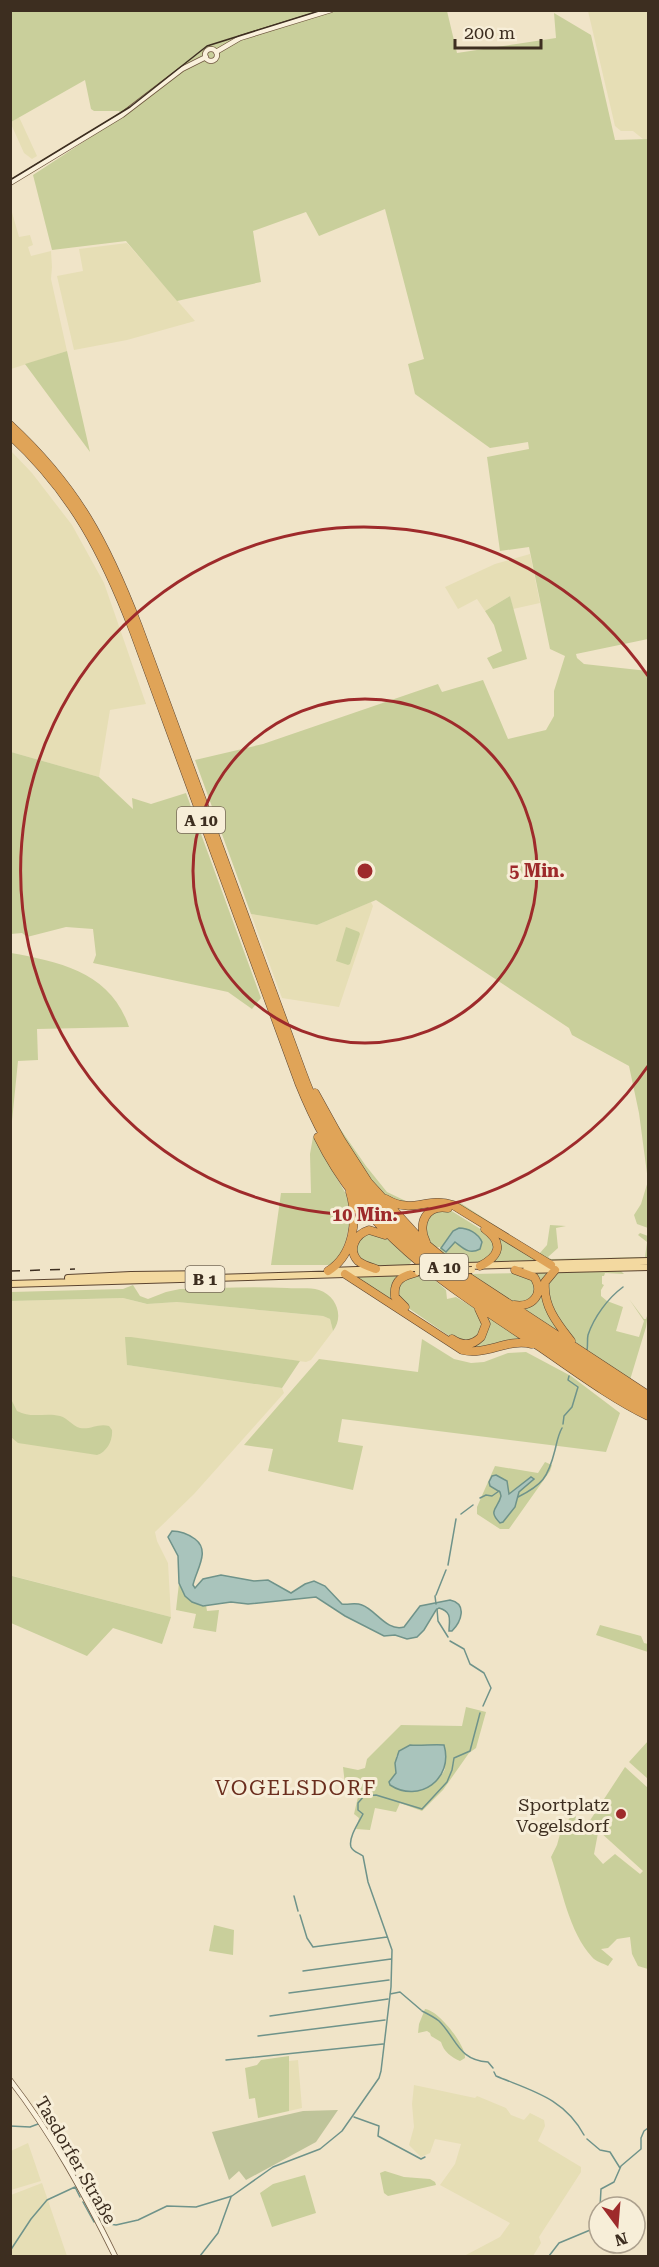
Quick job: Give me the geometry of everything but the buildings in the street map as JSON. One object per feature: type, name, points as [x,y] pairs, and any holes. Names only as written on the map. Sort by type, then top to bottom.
[{"type":"highway","name":"A 10","points":[[10,425],[56,472],[82,507],[111,558],[302,1072],[319,1113],[340,1154],[373,1198],[411,1240],[466,1284],[648,1403]]},
{"type":"highway","name":"A 10","points":[[10,437],[27,451],[50,477],[77,513],[105,561],[310,1110],[326,1142],[356,1188],[386,1223],[422,1258],[463,1289],[648,1410]]},
{"type":"highway","points":[[302,1072],[350,1155],[380,1196],[428,1246],[459,1271],[648,1395]]},
{"type":"highway","points":[[310,1110],[316,1134],[327,1155],[348,1187],[390,1237],[436,1278],[648,1416]]},
{"type":"highway","points":[[328,1271],[341,1260],[353,1230],[354,1207],[348,1187]]},
{"type":"highway","points":[[380,1196],[394,1204],[407,1207],[437,1202],[453,1205],[553,1268],[545,1282],[546,1302],[576,1347]]},
{"type":"highway","points":[[428,1246],[422,1230],[425,1215],[438,1208],[455,1210],[481,1226],[495,1239],[497,1249],[495,1256],[480,1266]]},
{"type":"highway","points":[[376,1269],[356,1258],[354,1248],[356,1240],[362,1233],[369,1230],[390,1237]]},
{"type":"highway","points":[[415,1270],[398,1280],[394,1289],[395,1297],[400,1305],[457,1343],[472,1343],[483,1334],[486,1324],[477,1306]]},
{"type":"highway","points":[[511,1305],[528,1305],[538,1294],[538,1285],[534,1277],[515,1270]]},
{"type":"highway","points":[[345,1274],[462,1350],[478,1352],[511,1342],[537,1345]]},
{"type":"main road","points":[[10,183],[122,115],[182,69],[206,57],[209,50],[216,52],[240,38],[331,10]]},
{"type":"main road","points":[[206,57],[208,60],[214,60],[217,57],[216,52]]},
{"type":"main road","name":"B 1","points":[[10,1282],[83,1282],[469,1268],[515,1270],[648,1261]]},
{"type":"main road","name":"B 1","points":[[469,1268],[480,1266],[648,1267]]},
{"type":"main road","name":"B 1","points":[[10,1282],[131,1275],[415,1270]]},
{"type":"main road","name":"Tasdorfer Straße","points":[[10,2079],[36,2114],[115,2256]]},
{"type":"shaded area","points":[[588,11],[648,11],[648,139],[643,139],[633,131],[621,131],[615,126]]},
{"type":"shaded area","points":[[19,117],[37,156],[32,159],[24,153],[11,124]]},
{"type":"shaded area","points":[[11,209],[19,237],[30,235],[33,245],[28,247],[31,256],[51,251],[51,279],[67,351],[11,369]]},
{"type":"shaded area","points":[[127,243],[195,321],[127,340],[74,350],[57,276],[83,271],[79,249]]},
{"type":"shaded area","points":[[11,451],[32,473],[72,525],[104,583],[146,704],[110,710],[99,777],[11,752]]},
{"type":"shaded area","points":[[530,554],[540,603],[513,609],[510,596],[485,611],[477,599],[458,609],[445,587],[495,564]]},
{"type":"shaded area","points":[[371,902],[373,906],[339,1007],[282,998],[251,914],[317,925]]},
{"type":"shaded area","points":[[123,1298],[146,1304],[177,1302],[323,1316],[330,1319],[333,1331],[311,1360],[306,1362],[127,1337],[127,1365],[282,1388],[284,1393],[194,1494],[155,1532],[168,1563],[171,1617],[13,1576],[11,1603],[11,1301]]},
{"type":"shaded area","points":[[298,2060],[302,2108],[289,2111],[289,2061]]},
{"type":"shaded area","points":[[414,2085],[475,2098],[477,2096],[506,2108],[511,2115],[524,2120],[530,2113],[544,2120],[545,2126],[538,2141],[581,2167],[581,2172],[539,2237],[541,2243],[533,2256],[464,2256],[500,2237],[510,2223],[440,2185],[455,2164],[461,2144],[435,2139],[430,2153],[421,2157],[409,2145],[414,2127],[412,2104]]},
{"type":"shaded area","points":[[28,2143],[41,2181],[11,2190],[11,2151]]},
{"type":"shaded area","points":[[42,2183],[67,2256],[11,2256],[11,2195]]},
{"type":"green space","points":[[10,11],[447,11],[457,53],[556,38],[554,13],[591,35],[615,140],[648,139],[648,639],[576,654],[584,664],[648,671],[648,1181],[639,1113],[629,1066],[572,1035],[569,1028],[376,900],[317,925],[251,914],[195,760],[263,744],[438,684],[442,692],[483,680],[508,739],[546,730],[554,716],[554,691],[565,656],[550,649],[529,547],[500,551],[487,457],[529,449],[528,442],[490,448],[415,394],[408,364],[424,359],[385,209],[319,236],[306,212],[253,231],[261,282],[177,301],[126,241],[52,250],[33,175],[123,116],[119,111],[91,109],[85,80],[11,122]]},
{"type":"green space","points":[[67,351],[90,452],[25,364]]},
{"type":"green space","points":[[510,596],[527,659],[493,669],[487,658],[502,651],[494,625],[485,611]]},
{"type":"green space","points":[[11,752],[99,777],[133,809],[132,798],[151,804],[186,793],[261,998],[252,1009],[228,992],[93,963],[96,955],[93,929],[66,927],[27,937],[22,933],[11,934]]},
{"type":"green space","points":[[346,927],[360,934],[348,965],[336,961]]},
{"type":"green space","points":[[11,953],[66,966],[97,982],[121,1009],[129,1027],[37,1029],[38,1060],[18,1061],[11,1131]]},
{"type":"green space","points":[[328,1108],[366,1166],[387,1192],[410,1203],[436,1199],[459,1202],[539,1254],[547,1245],[550,1225],[566,1226],[556,1228],[558,1248],[548,1257],[551,1259],[645,1257],[647,1242],[638,1235],[640,1233],[648,1236],[648,1259],[547,1260],[461,1207],[409,1205],[386,1197],[375,1186],[325,1110]]},
{"type":"green space","points":[[313,1137],[346,1194],[351,1215],[346,1240],[340,1255],[330,1265],[271,1265],[281,1193],[311,1193],[310,1154]]},
{"type":"green space","points":[[648,1181],[648,1228],[637,1224],[634,1215],[641,1204]]},
{"type":"green space","points":[[450,1210],[490,1235],[493,1238],[495,1252],[479,1263],[465,1263],[452,1262],[440,1253],[440,1247],[434,1248],[423,1229],[433,1211]]},
{"type":"green space","points":[[492,1231],[542,1263],[490,1262],[495,1258]]},
{"type":"green space","points":[[366,1233],[383,1235],[412,1261],[409,1265],[372,1266],[359,1259],[355,1245]]},
{"type":"green space","points":[[621,1271],[624,1274],[605,1273],[602,1276],[604,1285],[601,1296],[623,1307],[616,1331],[639,1337],[644,1321],[629,1299],[644,1319],[648,1313],[630,1380],[575,1342],[548,1305],[548,1280],[556,1272]]},
{"type":"green space","points":[[530,1272],[548,1272],[544,1277],[542,1292],[570,1342],[521,1308],[539,1297]]},
{"type":"green space","points":[[517,1273],[533,1278],[536,1296],[517,1305],[470,1274]]},
{"type":"green space","points":[[404,1274],[396,1279],[400,1306],[351,1276]]},
{"type":"green space","points":[[429,1275],[446,1290],[447,1299],[456,1297],[479,1311],[483,1330],[472,1342],[452,1338],[401,1303],[396,1293],[397,1285],[413,1276]]},
{"type":"green space","points":[[133,1285],[140,1296],[148,1299],[180,1289],[261,1287],[315,1289],[325,1293],[334,1302],[338,1320],[333,1331],[330,1319],[323,1316],[177,1302],[147,1304],[123,1298],[11,1301],[11,1292],[123,1289]]},
{"type":"green space","points":[[482,1311],[529,1341],[480,1350],[455,1343],[482,1339]]},
{"type":"green space","points":[[125,1337],[300,1361],[282,1388],[127,1365]]},
{"type":"green space","points":[[422,1339],[454,1359],[471,1363],[484,1362],[508,1353],[526,1352],[571,1376],[620,1413],[606,1452],[342,1419],[338,1442],[363,1446],[353,1490],[268,1471],[273,1449],[244,1445],[319,1359],[418,1372]]},
{"type":"green space","points":[[10,1397],[17,1411],[23,1413],[60,1416],[80,1428],[109,1426],[112,1430],[110,1442],[104,1451],[97,1455],[18,1443],[11,1437]]},
{"type":"green space","points":[[545,1462],[552,1465],[550,1471],[509,1529],[500,1529],[477,1514],[477,1507],[495,1466],[538,1473]]},
{"type":"green space","points":[[12,1576],[171,1617],[162,1644],[113,1628],[87,1656],[11,1623]]},
{"type":"green space","points":[[179,1583],[185,1596],[206,1605],[207,1611],[219,1610],[216,1632],[193,1628],[196,1614],[176,1610]]},
{"type":"green space","points":[[600,1625],[641,1636],[644,1643],[648,1644],[648,1652],[596,1635]]},
{"type":"green space","points":[[466,1707],[486,1712],[476,1748],[469,1753],[443,1790],[422,1811],[400,1803],[396,1812],[375,1808],[370,1830],[356,1829],[359,1818],[354,1814],[358,1797],[345,1784],[343,1767],[358,1770],[365,1768],[367,1759],[401,1725],[462,1726]],"holes":[[[410,1745],[441,1745],[445,1769],[435,1783],[411,1792],[396,1788],[389,1782],[396,1773],[396,1756]]]},
{"type":"green space","points":[[648,1741],[648,1779],[629,1762]]},
{"type":"green space","points":[[625,1767],[648,1788],[648,1969],[638,1966],[632,1954],[630,1937],[617,1939],[608,1948],[601,1949],[613,1959],[608,1966],[592,1957],[584,1947],[572,1923],[551,1857],[560,1834],[572,1814],[598,1833],[594,1854],[603,1864],[615,1854],[640,1874],[643,1871],[589,1822]]},
{"type":"green space","points":[[214,1925],[234,1930],[233,1955],[209,1951]]},
{"type":"green space","points":[[425,2009],[437,2015],[450,2029],[461,2045],[465,2058],[460,2061],[451,2056],[441,2042],[427,2031],[418,2033]]},
{"type":"green space","points":[[289,2056],[289,2111],[258,2118],[255,2098],[249,2099],[245,2068],[257,2065],[261,2060]]},
{"type":"green space","points":[[338,2110],[316,2142],[246,2180],[239,2171],[229,2180],[212,2132],[303,2111]]},
{"type":"green space","points":[[385,2171],[404,2177],[430,2179],[436,2185],[388,2196],[384,2193],[380,2173]]},
{"type":"green space","points":[[305,2175],[316,2213],[272,2227],[260,2193],[273,2184]]},
{"type":"water","points":[[459,1228],[469,1230],[478,1236],[482,1242],[480,1249],[469,1251],[455,1242],[446,1252],[441,1248],[453,1231]]},
{"type":"water","points":[[496,1475],[507,1481],[509,1494],[531,1477],[534,1479],[519,1492],[515,1507],[500,1523],[494,1515],[494,1510],[500,1500],[500,1492],[490,1486],[489,1482],[492,1476]]},
{"type":"water","points":[[172,1531],[187,1534],[200,1544],[202,1555],[193,1585],[195,1588],[203,1579],[221,1575],[254,1581],[268,1580],[291,1593],[314,1581],[325,1586],[342,1604],[362,1605],[387,1624],[398,1628],[404,1627],[420,1606],[450,1600],[459,1605],[460,1618],[452,1631],[449,1631],[448,1614],[439,1608],[417,1637],[407,1639],[395,1635],[384,1636],[345,1616],[316,1597],[203,1606],[192,1602],[185,1596],[179,1583],[178,1556],[168,1537]]},
{"type":"water","points":[[410,1745],[444,1745],[446,1757],[439,1778],[432,1785],[412,1792],[401,1790],[390,1785],[389,1782],[396,1773],[395,1763],[399,1751]]},
{"type":"waterway","points":[[587,1350],[588,1335],[594,1321],[607,1302],[623,1287]]},
{"type":"waterway","points":[[563,1424],[564,1416],[572,1407],[578,1387],[568,1380],[569,1376]]},
{"type":"waterway","points":[[518,1497],[533,1489],[547,1474],[562,1428]]},
{"type":"waterway","points":[[480,1498],[486,1495],[492,1496],[499,1491]]},
{"type":"waterway","points":[[461,1514],[473,1505]]},
{"type":"waterway","points":[[448,1565],[456,1519]]},
{"type":"waterway","points":[[436,1595],[446,1570]]},
{"type":"waterway","points":[[435,1596],[436,1604]]},
{"type":"waterway","points":[[437,1609],[438,1621],[448,1637]]},
{"type":"waterway","points":[[450,1641],[464,1649],[470,1664],[484,1673],[491,1688],[483,1706]]},
{"type":"waterway","points":[[110,2224],[116,2225],[138,2220],[167,2206],[196,2207],[232,2196],[273,2167],[320,2149],[342,2131],[379,2078],[391,1987],[392,1950],[368,1882],[363,1856],[355,1851],[350,1843],[363,1814],[358,1810],[358,1803],[364,1796],[376,1795],[422,1809],[447,1782],[454,1758],[470,1751],[480,1713]]},
{"type":"waterway","points":[[294,1896],[298,1911]]},
{"type":"waterway","points":[[300,1915],[307,1938],[313,1947],[387,1937]]},
{"type":"waterway","points":[[303,1971],[391,1959]]},
{"type":"waterway","points":[[289,1993],[389,1980]]},
{"type":"waterway","points":[[390,1994],[400,1992],[421,2010]]},
{"type":"waterway","points":[[270,2016],[388,1999]]},
{"type":"waterway","points":[[422,2011],[439,2021],[464,2053],[488,2062],[493,2068]]},
{"type":"waterway","points":[[258,2036],[385,2020]]},
{"type":"waterway","points":[[226,2060],[383,2044]]},
{"type":"waterway","points":[[494,2072],[496,2076],[557,2104],[576,2122],[584,2135]]},
{"type":"waterway","points":[[354,2117],[379,2126],[378,2136],[421,2159],[425,2157]]},
{"type":"waterway","points":[[10,2126],[30,2127],[38,2124]]},
{"type":"waterway","points":[[601,2195],[601,2189],[614,2182],[621,2166],[641,2149],[641,2138],[648,2128]]},
{"type":"waterway","points":[[587,2139],[600,2150],[610,2152],[620,2168]]},
{"type":"waterway","points":[[10,2251],[47,2200],[75,2187],[80,2197]]},
{"type":"waterway","points":[[200,2256],[218,2233],[231,2197]]},
{"type":"waterway","points":[[83,2202],[94,2222]]},
{"type":"waterway","points":[[100,2221],[105,2224]]},
{"type":"waterway","points":[[549,2256],[559,2243],[587,2231]]},
{"type":"tram line","points":[[10,180],[130,107],[207,46],[322,10]]},
{"type":"railway","points":[[10,1271],[75,1269]]},
{"type":"place","name":"Sportplatz Vogelsdorf","points":[[621,1814]]},
{"type":"district","name":"VOGELSDORF","points":[[296,1788]]}]
